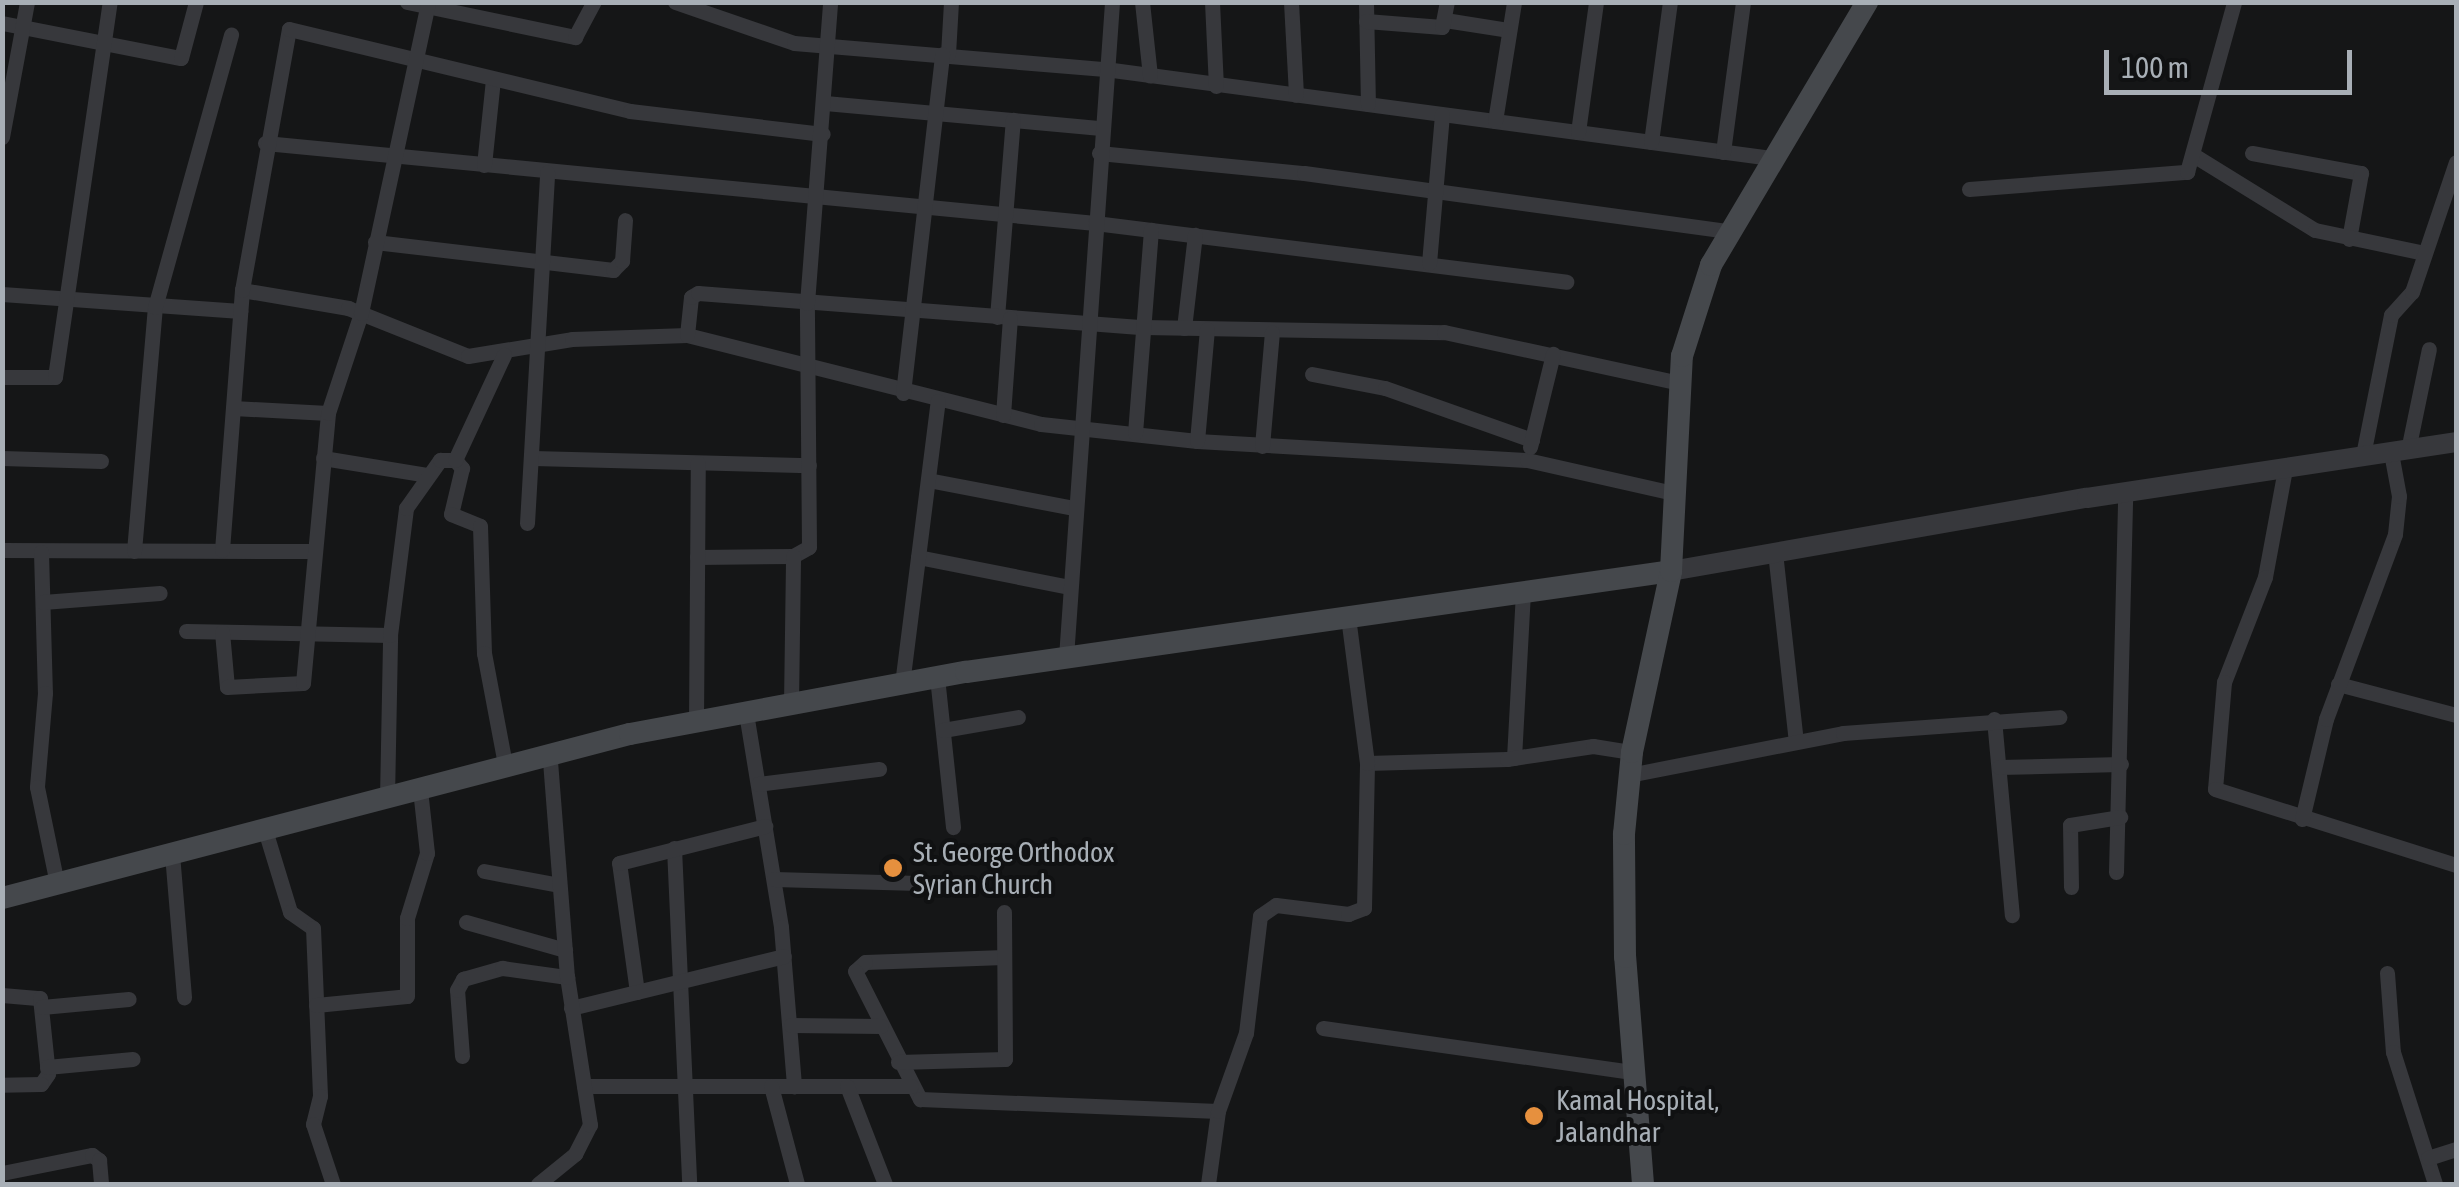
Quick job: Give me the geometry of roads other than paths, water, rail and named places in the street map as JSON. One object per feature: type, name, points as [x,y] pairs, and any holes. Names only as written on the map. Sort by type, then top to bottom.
[{"type":"main road","points":[[1638,1184],[1622,893],[1630,764],[1671,570],[1679,383],[1692,312],[1730,231],[1771,158],[1867,2]]},
{"type":"main road","points":[[2,898],[387,798],[746,712],[1066,657],[1671,570]]},
{"type":"street","points":[[2,137],[27,2]]},
{"type":"street","points":[[2,377],[54,376],[110,2]]},
{"type":"street","points":[[2,23],[181,58],[196,2]]},
{"type":"street","points":[[407,2],[575,37],[594,2]]},
{"type":"street","points":[[675,2],[758,34],[829,48],[1106,69],[1771,158]]},
{"type":"street","points":[[697,557],[793,556],[809,547],[807,302],[826,103],[830,2]]},
{"type":"street","points":[[903,393],[951,2]]},
{"type":"street","points":[[1066,657],[1078,428],[1112,2]]},
{"type":"street","points":[[1142,2],[1150,76]]},
{"type":"street","points":[[1212,2],[1216,86]]},
{"type":"street","points":[[1291,2],[1296,95]]},
{"type":"street","points":[[1366,2],[1368,104]]},
{"type":"street","points":[[1366,20],[1438,28],[1445,20],[1447,2]]},
{"type":"street","points":[[1495,121],[1514,2]]},
{"type":"street","points":[[1578,132],[1596,2]]},
{"type":"street","points":[[1650,142],[1670,2]]},
{"type":"street","points":[[1723,152],[1743,2]]},
{"type":"street","points":[[1968,189],[2182,174],[2195,156],[2234,2]]},
{"type":"street","points":[[222,632],[224,681],[230,688],[300,686],[328,413],[360,313],[428,5]]},
{"type":"street","points":[[1445,20],[1509,30]]},
{"type":"street","points":[[222,550],[242,290],[265,142],[289,29],[630,110],[823,134]]},
{"type":"street","points":[[134,551],[155,306],[230,34]]},
{"type":"street","points":[[484,165],[493,80]]},
{"type":"street","points":[[826,103],[1101,128]]},
{"type":"street","points":[[1429,263],[1442,115]]},
{"type":"street","points":[[1003,416],[1004,216],[1013,120]]},
{"type":"street","points":[[265,142],[396,150],[547,173],[1095,223],[1566,282]]},
{"type":"street","points":[[2252,153],[2362,173],[2350,239]]},
{"type":"street","points":[[1099,154],[1434,190],[1730,231]]},
{"type":"street","points":[[2195,156],[2315,230],[2424,254]]},
{"type":"street","points":[[2363,455],[2391,315],[2408,299],[2456,162]]},
{"type":"street","points":[[527,523],[547,173]]},
{"type":"street","points":[[375,242],[617,270],[626,220]]},
{"type":"street","points":[[1136,433],[1150,230]]},
{"type":"street","points":[[1184,328],[1195,235]]},
{"type":"street","points":[[242,290],[360,313],[468,356],[504,355],[538,344],[687,335],[805,369],[1003,416],[1196,441],[1527,460],[1674,493]]},
{"type":"street","points":[[687,335],[691,297],[698,293],[1143,327],[1444,332],[1679,383]]},
{"type":"street","points":[[2,294],[67,302],[240,311]]},
{"type":"street","points":[[1196,441],[1208,329]]},
{"type":"street","points":[[1262,446],[1272,332]]},
{"type":"street","points":[[2302,820],[2338,684],[2395,534],[2399,451],[2428,349]]},
{"type":"street","points":[[1527,460],[1553,354]]},
{"type":"street","points":[[455,460],[504,355]]},
{"type":"street","points":[[1312,374],[1384,388],[1532,440]]},
{"type":"street","points":[[902,684],[938,401]]},
{"type":"street","points":[[232,408],[328,413]]},
{"type":"street","points":[[1671,570],[2125,492],[2456,442]]},
{"type":"street","points":[[2,458],[101,461]]},
{"type":"street","points":[[323,458],[427,475]]},
{"type":"street","points":[[387,798],[390,635],[406,508],[427,475],[444,458],[455,460],[462,468],[451,514],[476,519],[480,526],[484,653],[506,769]]},
{"type":"street","points":[[533,458],[808,466]]},
{"type":"street","points":[[696,722],[698,462]]},
{"type":"street","points":[[2285,468],[2265,577],[2224,682],[2214,782],[2225,796],[2456,864]]},
{"type":"street","points":[[928,480],[1074,508]]},
{"type":"street","points":[[2116,872],[2125,492]]},
{"type":"street","points":[[2,550],[312,551]]},
{"type":"street","points":[[41,552],[46,693],[37,787],[57,884]]},
{"type":"street","points":[[1775,552],[1796,742]]},
{"type":"street","points":[[790,704],[793,556]]},
{"type":"street","points":[[918,556],[1070,587]]},
{"type":"street","points":[[1514,758],[1523,592]]},
{"type":"street","points":[[43,602],[160,593]]},
{"type":"street","points":[[1208,1184],[1218,1111],[1246,1033],[1260,916],[1276,906],[1354,914],[1364,908],[1367,763],[1348,616]]},
{"type":"street","points":[[186,631],[390,635]]},
{"type":"street","points":[[937,677],[953,827]]},
{"type":"street","points":[[2338,684],[2456,715]]},
{"type":"street","points":[[746,712],[784,956],[794,1086]]},
{"type":"street","points":[[943,730],[1018,717]]},
{"type":"street","points":[[1367,763],[1514,758],[1593,746],[1630,764],[1994,719],[2059,717]]},
{"type":"street","points":[[1994,719],[2012,916]]},
{"type":"street","points":[[538,1184],[585,1141],[590,1125],[567,976],[550,758]]},
{"type":"street","points":[[1999,767],[2121,764]]},
{"type":"street","points":[[758,784],[879,769]]},
{"type":"street","points":[[316,1005],[406,996],[407,918],[427,853],[420,790]]},
{"type":"street","points":[[2072,887],[2070,826],[2120,817]]},
{"type":"street","points":[[636,992],[619,863],[765,826]]},
{"type":"street","points":[[265,830],[290,912],[313,928],[320,1096],[314,1124],[334,1184]]},
{"type":"street","points":[[674,848],[684,980],[688,1184]]},
{"type":"street","points":[[172,854],[184,998]]},
{"type":"street","points":[[484,872],[560,884]]},
{"type":"street","points":[[774,879],[918,882]]},
{"type":"street","points":[[898,1062],[1002,1062],[1004,912]]},
{"type":"street","points":[[466,922],[565,950]]},
{"type":"street","points":[[571,1008],[784,956]]},
{"type":"street","points":[[1004,957],[861,964],[855,975],[911,1086],[932,1103],[1218,1111]]},
{"type":"street","points":[[462,1056],[457,990],[463,979],[502,968],[567,976]]},
{"type":"street","points":[[2387,972],[2393,1052],[2435,1184]]},
{"type":"street","points":[[2,995],[37,995],[42,1006],[47,1067],[41,1084],[2,1085]]},
{"type":"street","points":[[42,1006],[129,999]]},
{"type":"street","points":[[791,1025],[880,1026]]},
{"type":"street","points":[[1323,1028],[1632,1072]]},
{"type":"street","points":[[47,1067],[132,1058]]},
{"type":"street","points":[[584,1086],[911,1086]]},
{"type":"street","points":[[771,1086],[797,1184]]},
{"type":"street","points":[[847,1086],[885,1184]]},
{"type":"street","points":[[2428,1158],[2456,1150]]},
{"type":"street","points":[[2,1173],[92,1155],[99,1160],[101,1184]]},
{"type":"place","name":"St. George Orthodox Syrian Church","points":[[893,868]]},
{"type":"place","name":"Kamal Hospital, Jalandhar","points":[[1534,1116]]}]
